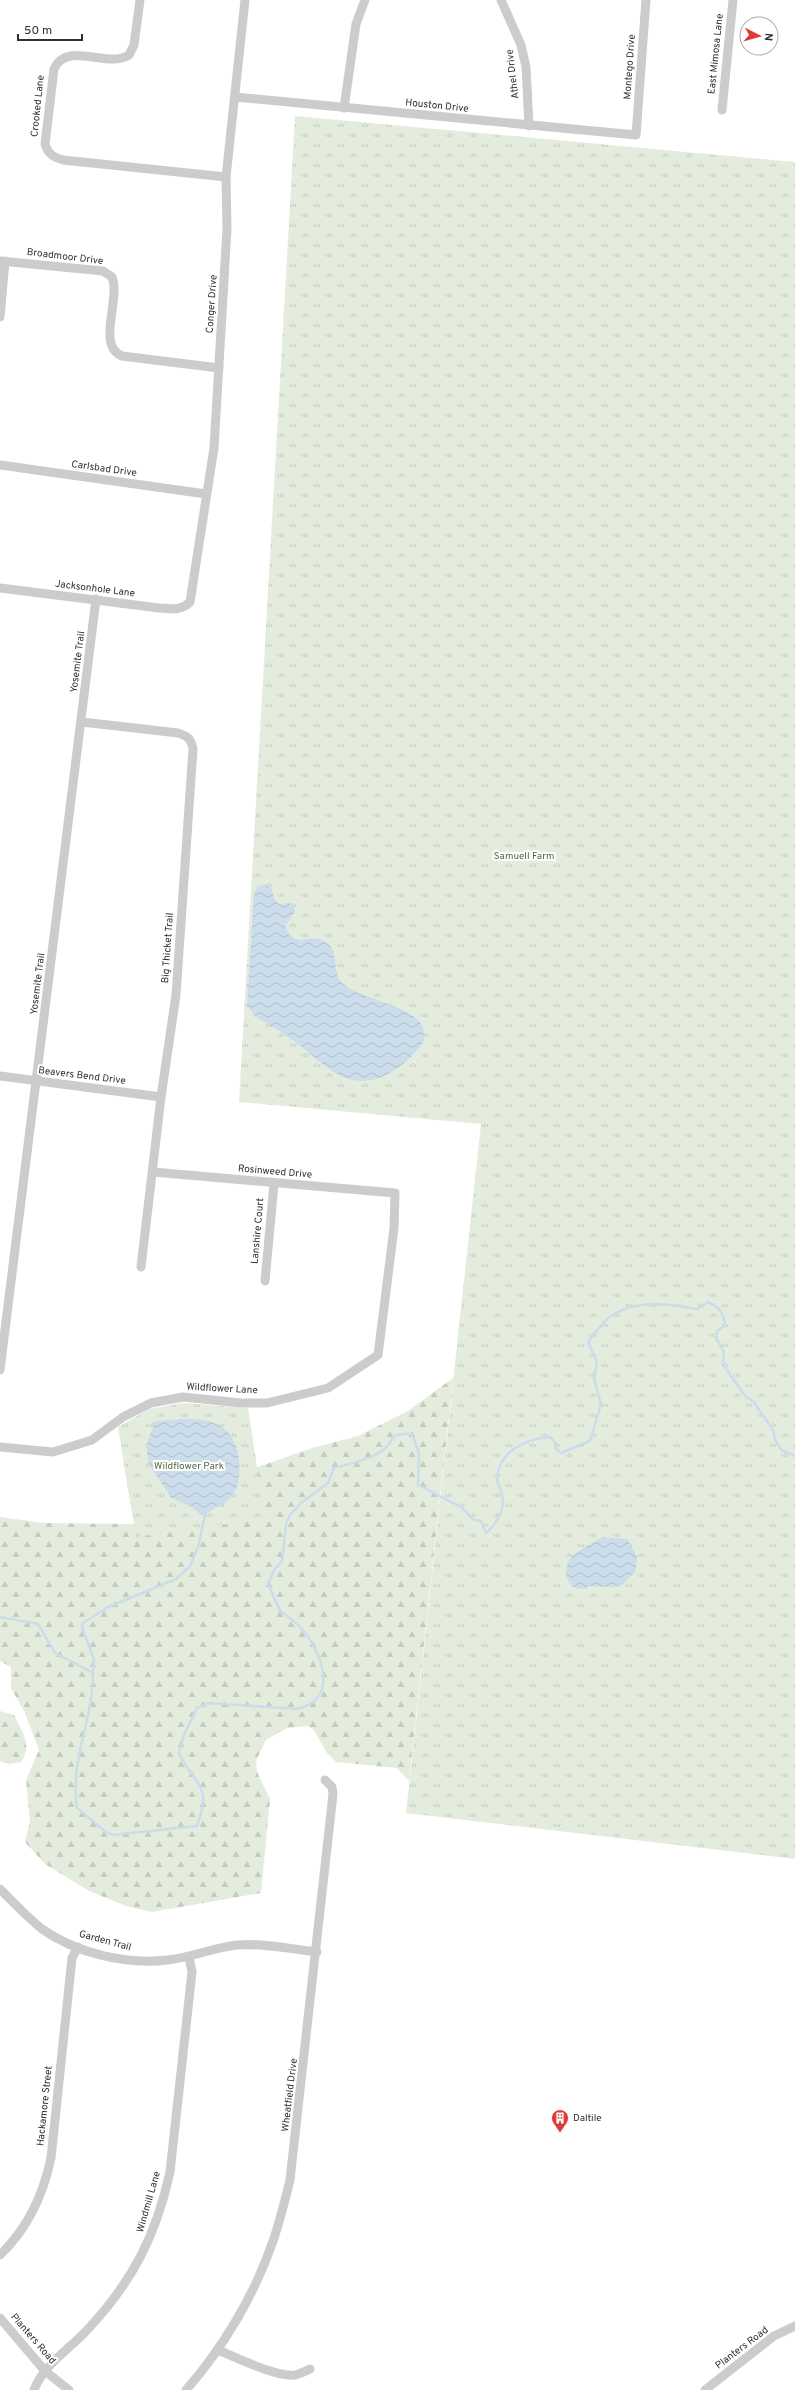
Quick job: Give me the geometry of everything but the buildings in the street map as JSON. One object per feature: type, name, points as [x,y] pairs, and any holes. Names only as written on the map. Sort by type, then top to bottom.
[{"type":"street","name":"Crooked Lane","points":[[140,0],[134,45],[129,55],[118,59],[68,56],[57,63],[54,69],[50,99],[45,144],[47,149],[54,157],[63,160],[226,177]]},
{"type":"street","name":"Conger Drive","points":[[186,606],[193,594],[206,494],[214,448],[227,229],[226,177],[245,0]]},
{"type":"street","points":[[344,108],[356,24],[365,0]]},
{"type":"street","name":"Athel Drive","points":[[501,0],[521,45],[526,67],[529,126]]},
{"type":"street","name":"Montego Drive","points":[[636,135],[646,0]]},
{"type":"street","name":"East Mimosa Lane","points":[[722,110],[733,0]]},
{"type":"street","name":"Houston Drive","points":[[235,97],[636,135]]},
{"type":"street","points":[[0,317],[3,261]]},
{"type":"street","name":"Broadmoor Drive","points":[[3,261],[103,271],[112,277],[115,288],[110,338],[112,349],[116,353],[122,356],[219,368]]},
{"type":"street","name":"Carlsbad Drive","points":[[0,466],[206,494]]},
{"type":"street","name":"Jacksonhole Lane","points":[[0,588],[159,608],[178,609],[186,606]]},
{"type":"street","name":"Yosemite Trail","points":[[0,1370],[82,722],[96,600]]},
{"type":"street","name":"Big Thicket Trail","points":[[82,722],[178,733],[186,735],[191,740],[193,749],[176,995],[161,1097],[141,1267]]},
{"type":"street","name":"Beavers Bend Drive","points":[[0,1076],[161,1097]]},
{"type":"street","name":"Rosinweed Drive","points":[[153,1172],[274,1184],[395,1193]]},
{"type":"street","name":"Lanshire Court","points":[[264,1281],[274,1184]]},
{"type":"street","name":"Wildflower Lane","points":[[0,1447],[53,1452],[92,1440],[123,1417],[151,1403],[183,1398],[241,1403],[267,1403],[328,1388],[378,1355],[394,1228],[395,1193]]},
{"type":"street","name":"Wheatfield Drive","points":[[186,2390],[218,2350],[241,2314],[273,2242],[290,2180],[317,1952],[333,1794],[332,1787],[325,1780]]},
{"type":"street","name":"Garden Trail","points":[[0,1889],[43,1929],[78,1947],[133,1960],[166,1960],[189,1956],[217,1948],[239,1945],[317,1952]]},
{"type":"street","name":"Hackamore Street","points":[[0,2255],[15,2240],[31,2217],[45,2185],[51,2158],[72,1958],[78,1947]]},
{"type":"street","name":"Windmill Lane","points":[[34,2390],[45,2371],[82,2336],[108,2308],[129,2278],[149,2242],[164,2197],[170,2172],[192,1972],[189,1956]]},
{"type":"street","name":"Planters Road","points":[[0,2318],[45,2371],[69,2390]]},
{"type":"street","name":"Planters Road","points":[[705,2390],[774,2336],[795,2326]]},
{"type":"street","points":[[218,2350],[266,2369],[286,2374],[295,2375],[310,2369]]},
{"type":"green space","name":"Samuell Farm","points":[[295,116],[795,162],[795,1859],[406,1813],[481,1124],[239,1102]]},
{"type":"green space","points":[[453,1378],[409,1781],[397,1768],[336,1762],[327,1753],[314,1730],[307,1726],[287,1728],[266,1740],[256,1761],[257,1772],[270,1799],[261,1893],[152,1912],[126,1906],[89,1891],[45,1864],[25,1842],[30,1821],[26,1780],[39,1750],[25,1713],[11,1688],[11,1667],[0,1661],[0,1517],[44,1523],[134,1524],[125,1470],[252,1469],[312,1448],[358,1436],[408,1411]]},
{"type":"green space","name":"Wildflower Park","points":[[184,1403],[248,1408],[265,1519],[136,1537],[118,1427],[149,1409]]},
{"type":"green space","points":[[0,1711],[14,1715],[23,1733],[26,1750],[21,1762],[10,1764],[0,1761]]},
{"type":"water","points":[[263,885],[271,888],[275,900],[279,904],[290,903],[294,908],[295,912],[285,926],[293,938],[298,940],[320,939],[331,947],[335,958],[336,970],[341,982],[355,991],[405,1011],[421,1023],[424,1041],[417,1051],[398,1068],[376,1079],[364,1081],[351,1080],[339,1075],[251,1011],[247,1005],[254,893],[258,887]]},
{"type":"water","points":[[180,1419],[203,1420],[212,1422],[224,1428],[234,1442],[237,1451],[239,1460],[239,1479],[236,1489],[232,1496],[224,1504],[202,1516],[192,1507],[171,1498],[149,1464],[146,1446],[153,1427],[152,1422]]},
{"type":"water","points":[[603,1537],[627,1539],[637,1557],[636,1569],[634,1573],[622,1585],[616,1587],[589,1586],[585,1589],[573,1587],[567,1577],[566,1569],[568,1562],[578,1552]]},
{"type":"waterway","points":[[0,1617],[38,1624],[55,1653],[93,1673],[90,1707],[77,1772],[77,1808],[106,1832],[113,1835],[197,1826],[203,1802],[203,1794],[197,1781],[179,1754],[183,1737],[197,1708],[210,1703],[296,1709],[310,1704],[319,1695],[323,1685],[323,1673],[320,1660],[314,1647],[299,1626],[280,1610],[268,1584],[274,1570],[282,1561],[286,1524],[290,1515],[302,1502],[328,1483],[334,1468],[374,1456],[388,1446],[395,1436],[412,1434],[419,1453],[418,1485],[461,1507],[474,1520],[481,1521],[486,1533],[495,1523],[502,1510],[503,1498],[497,1477],[499,1468],[509,1453],[524,1443],[541,1438],[550,1437],[555,1442],[556,1449],[561,1453],[590,1441],[601,1404],[594,1379],[597,1362],[588,1342],[605,1321],[611,1316],[631,1307],[653,1304],[697,1309],[708,1302],[718,1308],[723,1317],[725,1325],[717,1331],[716,1338],[724,1352],[723,1362],[726,1369],[746,1397],[754,1402],[773,1430],[775,1440],[782,1450],[795,1456]]},
{"type":"waterway","points":[[93,1673],[94,1660],[82,1627],[83,1623],[108,1607],[176,1579],[190,1566],[198,1547],[205,1515]]},
{"type":"place","name":"Daltile","points":[[560,2133]]}]
